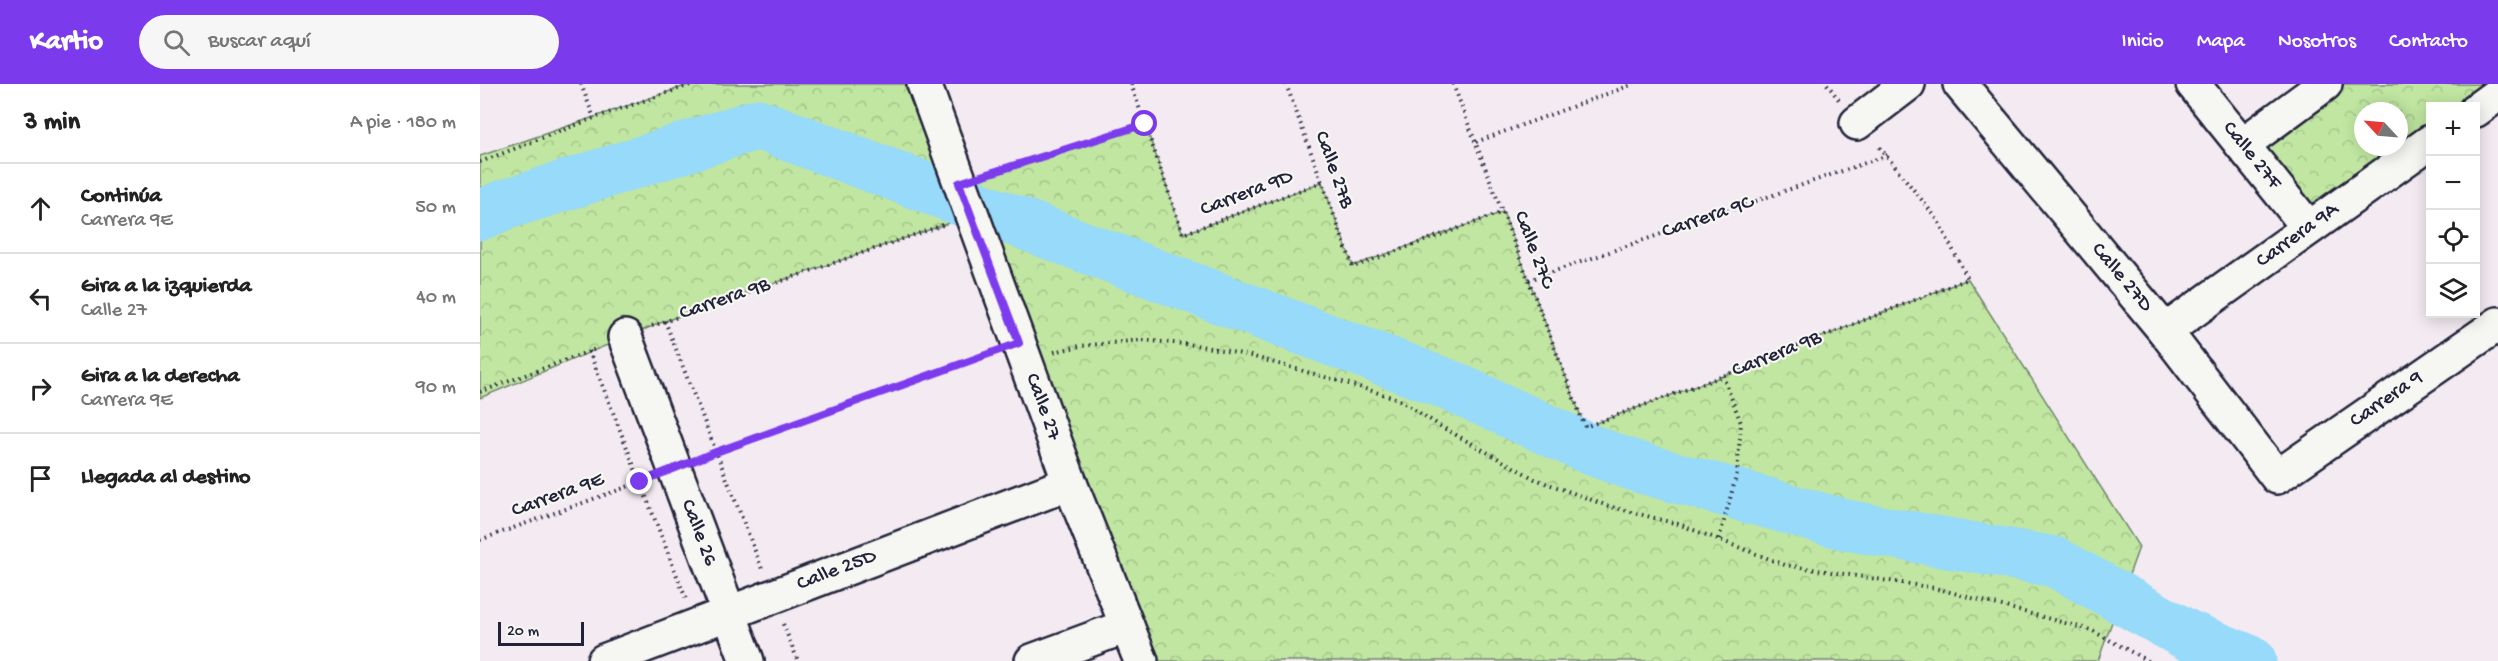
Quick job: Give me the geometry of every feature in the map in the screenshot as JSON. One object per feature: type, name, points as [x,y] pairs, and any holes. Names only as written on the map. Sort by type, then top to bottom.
[{"type":"street","name":"Calle 27","points":[[924,84],[1070,483],[1141,661]]},
{"type":"street","points":[[1857,123],[1908,84]]},
{"type":"street","name":"Calle 27D","points":[[1960,84],[2165,331],[2277,477]]},
{"type":"street","name":"Calle 27F","points":[[2193,84],[2308,228]]},
{"type":"street","points":[[2242,145],[2325,84]]},
{"type":"street","points":[[2480,107],[2498,94]]},
{"type":"street","name":"Carrera 9A","points":[[2165,331],[2426,145]]},
{"type":"street","name":"Carrera 9","points":[[2277,477],[2498,324]]},
{"type":"street","name":"Calle 26","points":[[625,337],[747,661]]},
{"type":"street","name":"Calle 25D","points":[[604,661],[1070,483]]},
{"type":"street","points":[[1032,661],[1127,626]]},
{"type":"path","points":[[581,84],[594,118]]},
{"type":"path","points":[[480,162],[594,118],[693,84]]},
{"type":"path","points":[[966,200],[1145,124],[1131,84]]},
{"type":"path","name":"Calle 27B","points":[[1286,84],[1353,267],[1503,212]]},
{"type":"path","name":"Calle 27C","points":[[1453,84],[1585,427]]},
{"type":"path","points":[[1476,142],[1634,84]]},
{"type":"path","points":[[1827,84],[1857,123],[1888,155]]},
{"type":"path","name":"Carrera 9D","points":[[1145,124],[1183,234],[1322,182]]},
{"type":"path","name":"Carrera 9B","points":[[1585,427],[1723,376],[1968,279],[1937,219],[1888,155]]},
{"type":"path","name":"Carrera 9C","points":[[1529,280],[1888,155]]},
{"type":"path","name":"Carrera 9B","points":[[480,392],[625,337],[966,200]]},
{"type":"path","points":[[665,321],[798,661]]},
{"type":"path","name":"Carrera 9E","points":[[480,540],[716,452],[1022,351],[1141,340],[1195,345],[1247,355],[1398,399],[1440,426],[1535,479],[1608,506],[1678,524],[1785,565],[1935,588],[2091,630],[2148,661]]},
{"type":"path","points":[[589,351],[697,626]]},
{"type":"path","points":[[1719,538],[1737,473],[1741,423],[1723,376]]},
{"type":"green space","points":[[691,84],[924,84],[960,183],[1145,124],[1183,234],[1322,182],[1353,266],[1503,212],[1585,427],[1723,376],[1968,279],[2139,547],[2098,661],[1141,661],[972,215],[665,321],[480,398],[480,156]]},
{"type":"green space","points":[[2325,84],[2498,84],[2480,102],[2426,102],[2426,140],[2408,154],[2408,102],[2354,102],[2354,156],[2405,156],[2309,228],[2242,145]]},
{"type":"waterway","points":[[480,215],[504,205],[758,124],[1449,385],[1589,449],[1634,466],[1846,525],[2055,562],[2189,636],[2251,661]]},
{"type":"route","points":[[640,482],[716,452],[1019,343],[959,183],[1145,124]]}]
